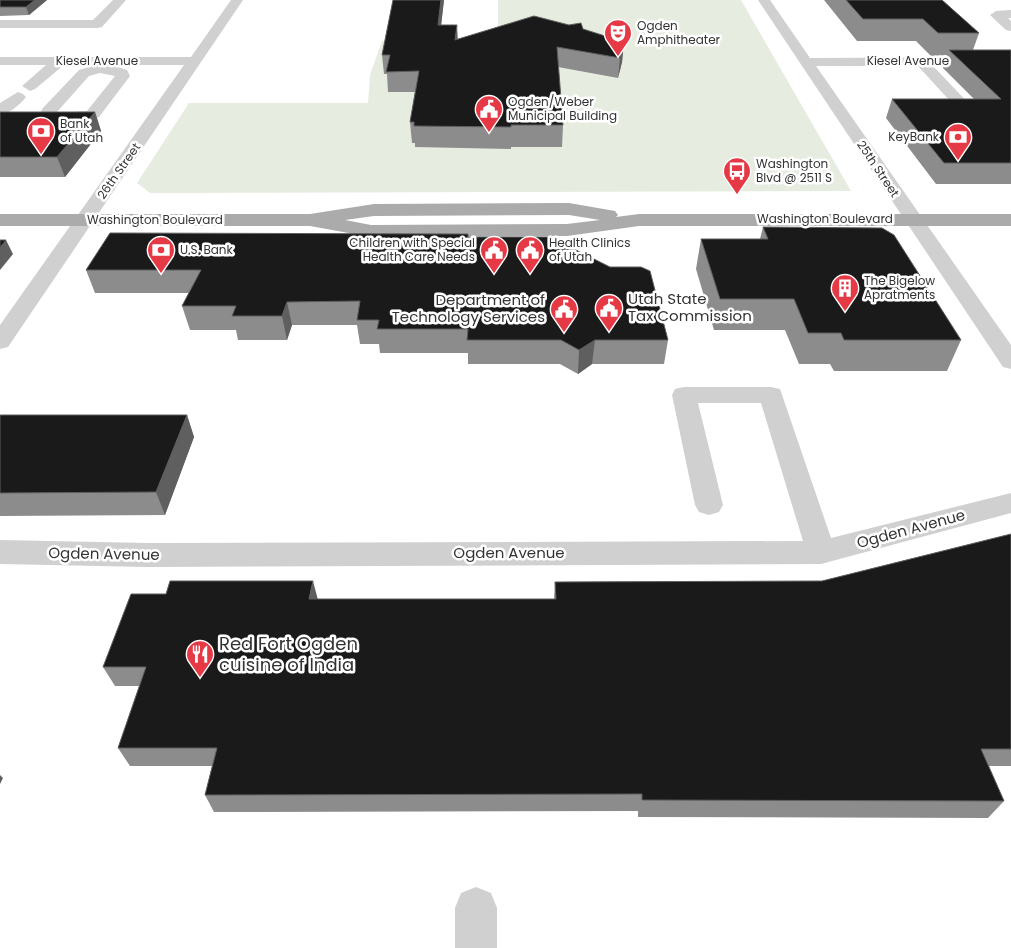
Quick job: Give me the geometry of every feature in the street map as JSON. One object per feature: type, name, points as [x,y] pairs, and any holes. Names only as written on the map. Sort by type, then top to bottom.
[{"type":"main road","name":"Washington Boulevard","points":[[0,220],[310,220],[371,231],[567,230],[639,220],[1011,220]]},
{"type":"street","points":[[0,24],[97,24],[120,0]]},
{"type":"street","name":"26th Street","points":[[0,342],[237,0]]},
{"type":"street","name":"25th Street","points":[[764,0],[912,219],[1010,359]]},
{"type":"street","points":[[1011,14],[996,15],[1011,27]]},
{"type":"street","points":[[30,86],[60,61]]},
{"type":"street","name":"Kiesel Avenue","points":[[3,64],[60,61],[104,65],[195,61]]},
{"type":"street","points":[[921,61],[968,110]]},
{"type":"street","name":"Kiesel Avenue","points":[[805,62],[1011,61]]},
{"type":"street","points":[[104,65],[122,73],[123,76],[93,114],[86,117],[47,118],[48,112],[84,73],[104,65]]},
{"type":"street","points":[[0,111],[18,97]]},
{"type":"street","points":[[709,505],[684,395],[771,396],[821,552]]},
{"type":"street","name":"Ogden Avenue","points":[[0,552],[148,555],[821,552],[1011,503]]},
{"type":"street","points":[[476,908],[476,948]]},
{"type":"shaded area","points":[[498,0],[741,0],[851,191],[150,193],[137,183],[189,103],[368,103],[370,75],[382,41],[498,40]]},
{"type":"building","points":[[0,0],[35,0],[26,7],[0,7]]},
{"type":"building","points":[[393,0],[441,0],[438,25],[457,25],[455,40],[534,16],[569,25],[581,23],[583,29],[624,42],[620,58],[557,47],[563,125],[511,125],[511,127],[414,126],[414,122],[410,122],[419,71],[386,72],[390,55],[382,55]]},
{"type":"building","points":[[846,0],[942,0],[979,33],[938,33],[923,19],[863,19]]},
{"type":"building","points":[[949,50],[1011,50],[1011,163],[944,163],[892,99],[1001,99]]},
{"type":"building","points":[[0,112],[95,112],[57,157],[0,157]]},
{"type":"building","points":[[763,227],[882,228],[894,235],[961,340],[844,340],[841,333],[808,333],[794,299],[720,299],[701,239],[768,239]]},
{"type":"building","points":[[110,233],[468,234],[468,237],[550,237],[610,267],[641,267],[650,271],[668,340],[595,340],[579,350],[561,340],[467,340],[468,329],[377,329],[379,320],[357,320],[360,301],[287,302],[282,316],[232,316],[236,306],[182,306],[201,270],[86,270]]},
{"type":"building","points":[[0,240],[6,240],[0,248]]},
{"type":"building","points":[[0,415],[187,415],[156,492],[0,493]]},
{"type":"building","points":[[1011,534],[1011,749],[981,749],[1004,801],[642,800],[642,794],[205,795],[217,748],[118,748],[146,667],[103,667],[131,594],[166,594],[170,581],[313,581],[309,599],[556,599],[555,582],[822,581]]},
{"type":"place","name":"Ogden Amphitheater","points":[[618,57]]},
{"type":"place","name":"Ogden/Weber Municipal Building","points":[[489,133]]},
{"type":"place","name":"Bank of Utah","points":[[41,155]]},
{"type":"place","name":"KeyBank","points":[[958,161]]},
{"type":"place","name":"Washington Blvd @ 2511 S","points":[[737,195]]},
{"type":"place","name":"U.S. Bank","points":[[161,274]]},
{"type":"place","name":"Children with Special Health Care Needs","points":[[494,274]]},
{"type":"place","name":"Health Clinics of Utah","points":[[530,274]]},
{"type":"place","name":"The Bigelow Apratments","points":[[845,312]]},
{"type":"place","name":"Utah State Tax Commission","points":[[609,332]]},
{"type":"place","name":"Department of Technology Services","points":[[564,333]]},
{"type":"place","name":"Red Fort Ogden cuisine of India","points":[[200,678]]}]
